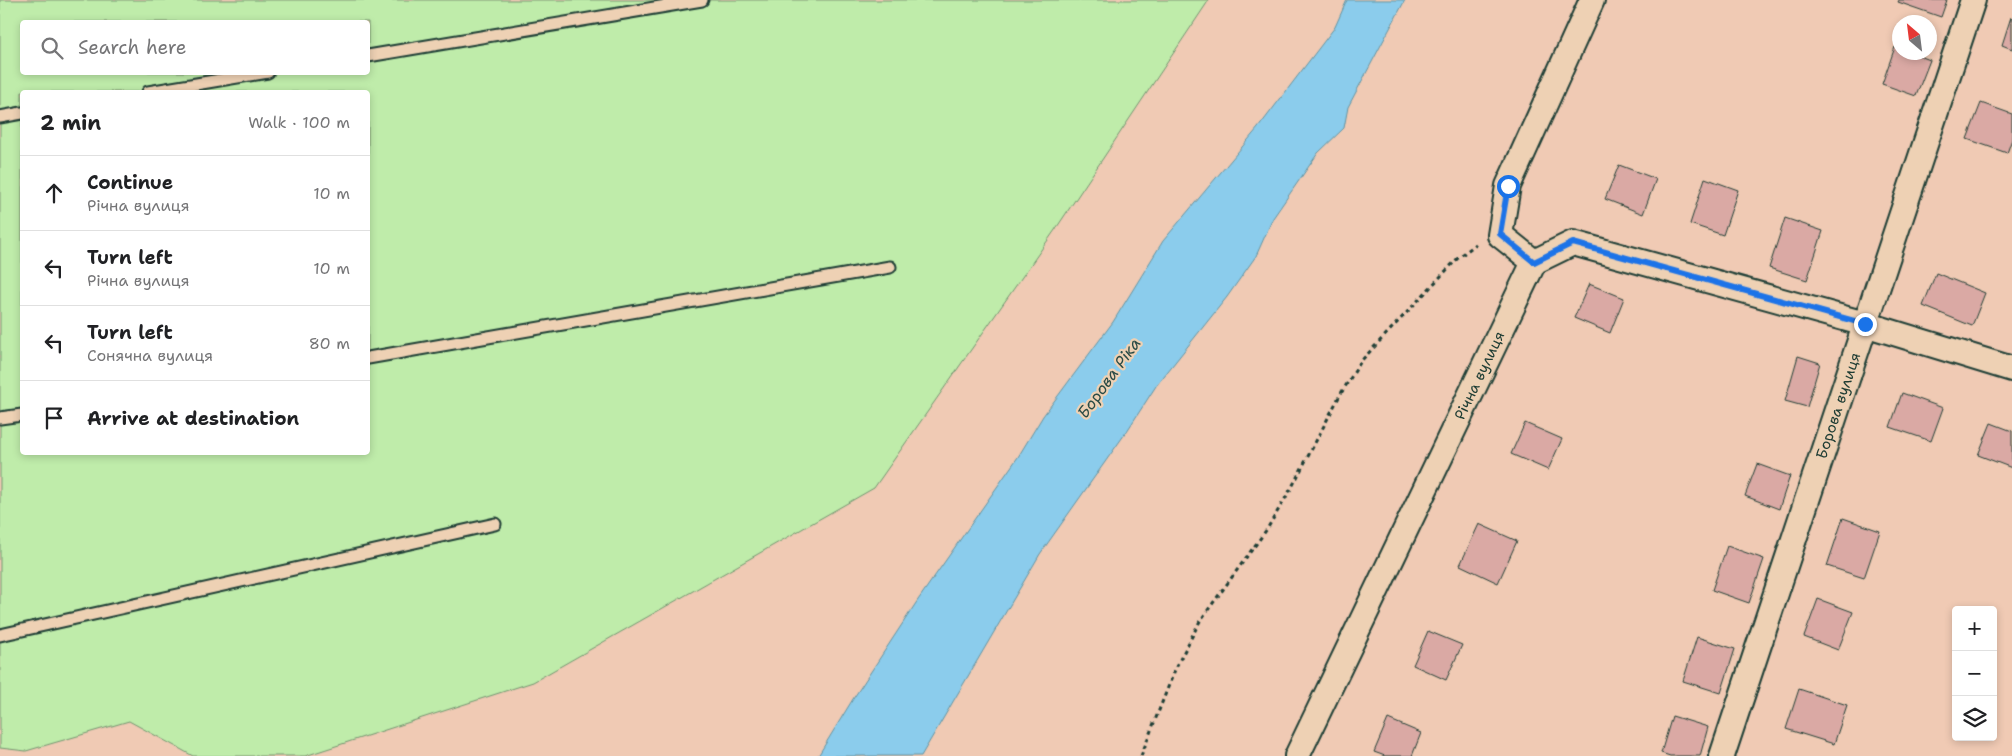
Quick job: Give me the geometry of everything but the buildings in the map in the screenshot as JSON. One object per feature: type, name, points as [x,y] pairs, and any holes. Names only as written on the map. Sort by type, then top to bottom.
[{"type":"street","points":[[1592,0],[1508,186],[1500,234],[1534,262],[1573,243],[1865,324],[2012,369]]},
{"type":"street","name":"Борова вулиця","points":[[1722,756],[1973,0]]},
{"type":"street","name":"Річна вулиця","points":[[1297,756],[1534,262]]},
{"type":"lane","points":[[370,56],[702,0]]},
{"type":"lane","points":[[160,90],[250,75]]},
{"type":"lane","points":[[0,117],[20,113]]},
{"type":"lane","points":[[370,358],[890,267]]},
{"type":"lane","points":[[0,418],[20,415]]},
{"type":"lane","points":[[0,635],[495,524]]},
{"type":"path","points":[[1141,756],[1176,667],[1200,621],[1267,528],[1292,487],[1360,361],[1458,258],[1478,242],[1500,234]]},
{"type":"green space","points":[[0,0],[1209,0],[1055,230],[874,488],[533,682],[305,756],[193,756],[129,721],[26,751],[0,748]]},
{"type":"water","name":"Борова Ріка","points":[[1347,0],[1405,0],[1348,107],[1344,128],[1318,153],[1273,218],[1256,256],[1227,297],[1156,386],[1127,431],[1040,554],[921,756],[818,756],[918,600],[1018,457],[1043,416],[1113,322],[1163,241],[1258,128],[1335,27]]},
{"type":"route","points":[[1508,186],[1500,234],[1534,262],[1573,243],[1865,324]]}]
